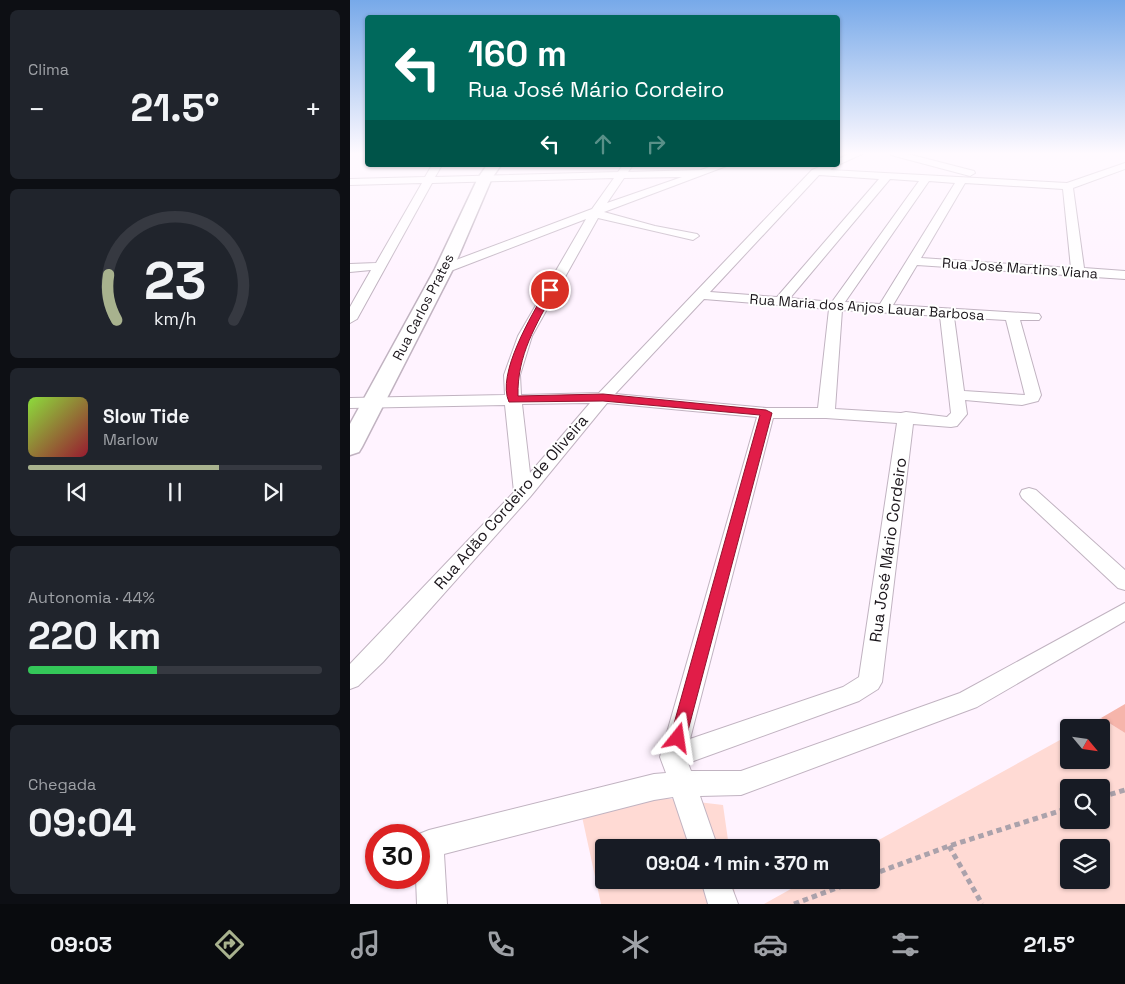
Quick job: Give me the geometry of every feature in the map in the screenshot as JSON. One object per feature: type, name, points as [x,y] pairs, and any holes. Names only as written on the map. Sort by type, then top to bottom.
[{"type":"street","points":[[350,319],[420,195]]},
{"type":"street","name":"Rua Carlos Prates","points":[[350,447],[444,269],[478,195]]},
{"type":"street","points":[[523,493],[512,400],[512,375],[525,336],[596,211],[607,195]]},
{"type":"street","points":[[444,269],[640,195]]},
{"type":"street","name":"Rua Adão Cordeiro de Oliveira","points":[[350,679],[523,493],[603,398],[797,195]]},
{"type":"street","points":[[781,301],[871,195]]},
{"type":"street","points":[[826,413],[836,306],[914,195]]},
{"type":"street","points":[[884,309],[953,195]]},
{"type":"street","points":[[1069,195],[1078,272]]},
{"type":"street","points":[[596,211],[602,216],[693,236]]},
{"type":"street","name":"Rua José Martins Viana","points":[[914,261],[1125,275]]},
{"type":"street","points":[[350,268],[380,266]]},
{"type":"street","name":"Rua Maria dos Anjos Lauar Barbosa","points":[[701,294],[836,306],[1034,317]]},
{"type":"street","points":[[350,403],[603,398],[766,413],[826,413],[906,417],[950,422],[959,414],[947,313]]},
{"type":"street","points":[[958,395],[1022,400],[1032,398],[1033,395],[1012,317]]},
{"type":"street","points":[[701,839],[673,757],[766,413]]},
{"type":"street","name":"Rua José Mário Cordeiro","points":[[673,757],[851,694],[870,682],[906,417]]},
{"type":"street","points":[[1030,494],[1125,582]]},
{"type":"street","points":[[432,904],[429,844],[654,787],[683,784],[741,783],[968,700],[1125,611]]},
{"type":"street","points":[[718,889],[723,904]]},
{"type":"path","points":[[1110,794],[1125,790]]},
{"type":"path","points":[[880,872],[949,846],[1060,811]]},
{"type":"path","points":[[949,846],[982,904]]},
{"type":"path","points":[[794,904],[834,889]]},
{"type":"shaded area","points":[[1125,704],[1125,733],[1110,724],[1110,719],[1101,718]]},
{"type":"shaded area","points":[[1110,724],[1125,733],[1125,904],[764,904],[791,889],[880,889],[880,839],[1060,740],[1060,769],[1110,769]]},
{"type":"shaded area","points":[[656,797],[723,805],[728,839],[595,839],[595,876],[581,812]]},
{"type":"shaded area","points":[[598,889],[734,889],[736,904],[601,904]]},
{"type":"route","points":[[550,290],[525,336],[512,375],[512,400],[603,398],[766,413],[678,738]]}]
